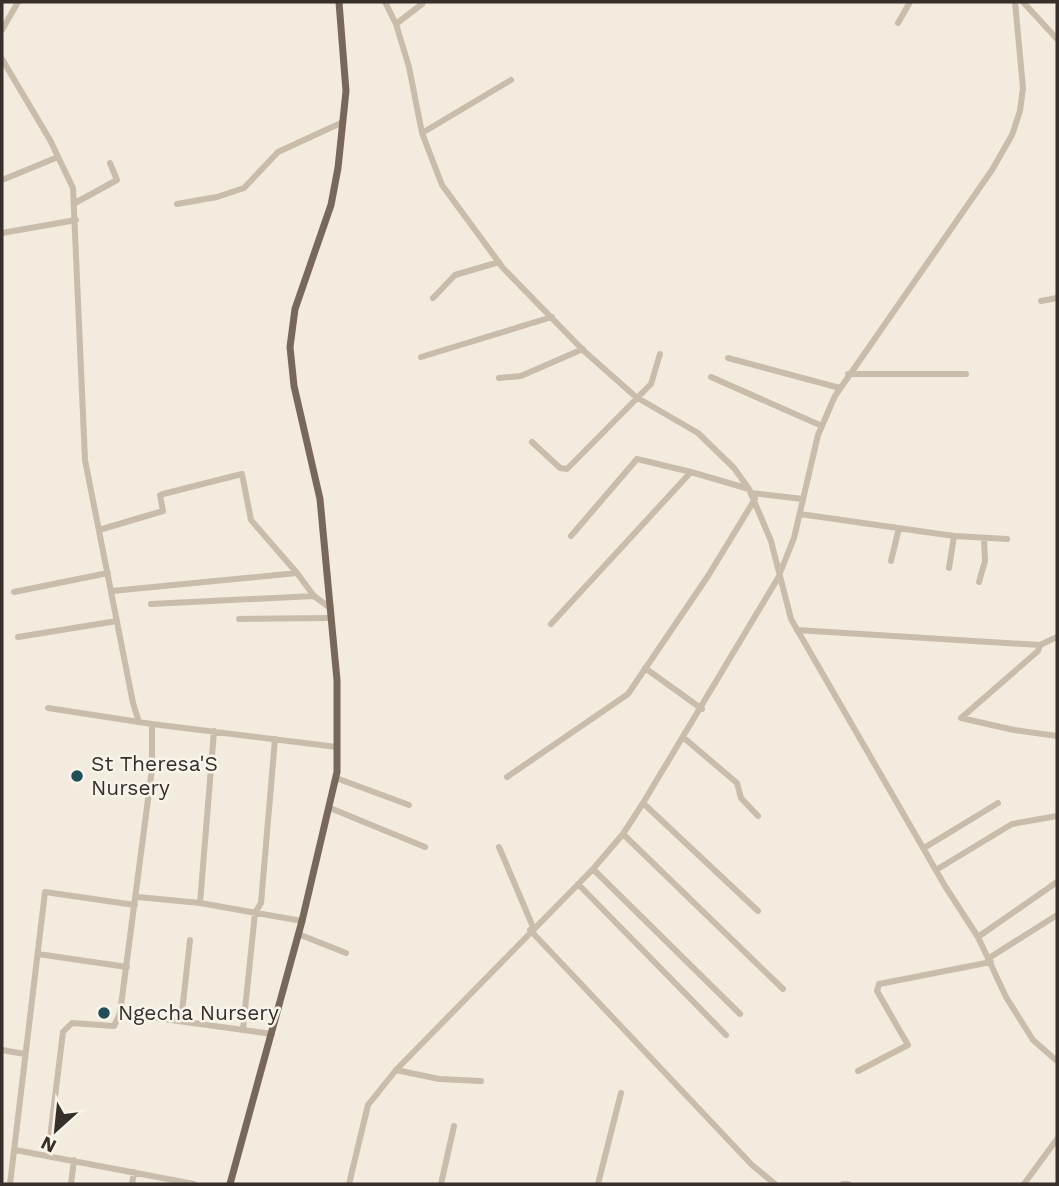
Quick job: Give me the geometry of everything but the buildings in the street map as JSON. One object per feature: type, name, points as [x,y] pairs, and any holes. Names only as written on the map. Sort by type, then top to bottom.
[{"type":"main road","points":[[230,1184],[302,921],[336,778],[337,680],[320,499],[293,386],[290,346],[295,309],[331,205],[343,122],[346,91],[339,2]]},
{"type":"street","points":[[2,30],[19,2]]},
{"type":"street","points":[[385,2],[396,24],[409,67],[422,134],[442,185],[499,262],[583,349],[636,397],[698,432],[734,468],[752,494],[771,541],[778,578],[797,630],[936,870],[978,937],[1006,997],[1033,1040],[1057,1061]]},
{"type":"street","points":[[898,23],[910,2]]},
{"type":"street","points":[[349,1184],[369,1105],[396,1070],[593,869],[623,834],[702,709],[778,578],[800,514],[822,426],[840,388],[992,170],[1012,135],[1023,89],[1015,2]]},
{"type":"street","points":[[1023,2],[1057,39]]},
{"type":"street","points":[[396,24],[422,4]]},
{"type":"street","points":[[2,59],[73,188],[85,460],[139,722]]},
{"type":"street","points":[[422,134],[511,80]]},
{"type":"street","points":[[177,204],[217,197],[244,188],[278,152],[343,122]]},
{"type":"street","points":[[2,180],[58,157]]},
{"type":"street","points":[[75,203],[117,180],[110,163]]},
{"type":"street","points":[[2,233],[76,219]]},
{"type":"street","points":[[433,298],[455,275],[499,262]]},
{"type":"street","points":[[1041,301],[1057,298]]},
{"type":"street","points":[[421,357],[552,317]]},
{"type":"street","points":[[499,378],[521,376],[583,349]]},
{"type":"street","points":[[532,442],[560,468],[567,469],[651,384],[660,354]]},
{"type":"street","points":[[728,358],[840,388]]},
{"type":"street","points":[[848,374],[966,374]]},
{"type":"street","points":[[711,377],[822,426]]},
{"type":"street","points":[[571,536],[639,458],[691,472],[752,494],[803,499]]},
{"type":"street","points":[[551,624],[691,472]]},
{"type":"street","points":[[99,530],[163,511],[160,495],[242,474],[251,520],[314,596],[329,607]]},
{"type":"street","points":[[507,777],[628,694],[708,576],[752,494]]},
{"type":"street","points":[[800,514],[954,536],[1007,539]]},
{"type":"street","points":[[891,561],[899,528]]},
{"type":"street","points":[[949,568],[954,536]]},
{"type":"street","points":[[979,582],[985,561],[984,538]]},
{"type":"street","points":[[14,592],[108,573]]},
{"type":"street","points":[[112,591],[297,573]]},
{"type":"street","points":[[151,604],[314,596]]},
{"type":"street","points":[[239,619],[330,618]]},
{"type":"street","points":[[18,637],[117,621]]},
{"type":"street","points":[[797,630],[1040,645],[1057,637]]},
{"type":"street","points":[[1040,645],[1038,652],[961,718],[1057,736]]},
{"type":"street","points":[[645,668],[702,709]]},
{"type":"street","points":[[48,708],[337,747]]},
{"type":"street","points":[[48,1154],[63,1032],[72,1023],[114,1026],[120,1013],[138,897],[152,769],[152,724]]},
{"type":"street","points":[[200,903],[214,731]]},
{"type":"street","points":[[684,738],[737,783],[741,798],[758,817]]},
{"type":"street","points":[[243,1029],[255,913],[261,903],[275,739]]},
{"type":"street","points":[[336,778],[409,805]]},
{"type":"street","points":[[643,803],[758,911]]},
{"type":"street","points":[[924,848],[998,803]]},
{"type":"street","points":[[330,808],[425,847]]},
{"type":"street","points":[[936,870],[1012,824],[1057,816]]},
{"type":"street","points":[[623,834],[783,989]]},
{"type":"street","points":[[499,847],[532,929],[752,1165],[775,1184]]},
{"type":"street","points":[[593,869],[740,1014]]},
{"type":"street","points":[[978,937],[1057,882]]},
{"type":"street","points":[[578,884],[726,1035]]},
{"type":"street","points":[[10,1184],[46,891],[135,905]]},
{"type":"street","points":[[138,897],[200,903],[302,921]]},
{"type":"street","points":[[858,1071],[908,1045],[877,992],[879,985],[990,960],[1057,915]]},
{"type":"street","points":[[298,934],[346,953]]},
{"type":"street","points":[[181,1021],[190,940]]},
{"type":"street","points":[[38,954],[127,967]]},
{"type":"street","points":[[120,1013],[272,1034]]},
{"type":"street","points":[[2,1050],[25,1054]]},
{"type":"street","points":[[396,1070],[439,1079],[481,1081]]},
{"type":"street","points":[[598,1184],[621,1093]]},
{"type":"street","points":[[441,1184],[454,1126]]},
{"type":"street","points":[[1024,1184],[1057,1139]]},
{"type":"street","points":[[15,1150],[48,1154],[194,1184]]},
{"type":"street","points":[[71,1184],[74,1160]]},
{"type":"street","points":[[2,1170],[12,1171]]},
{"type":"street","points":[[132,1184],[134,1172]]},
{"type":"place","name":"St Theresa'S Nursery","points":[[77,776]]},
{"type":"place","name":"Ngecha Nursery","points":[[104,1013]]}]
